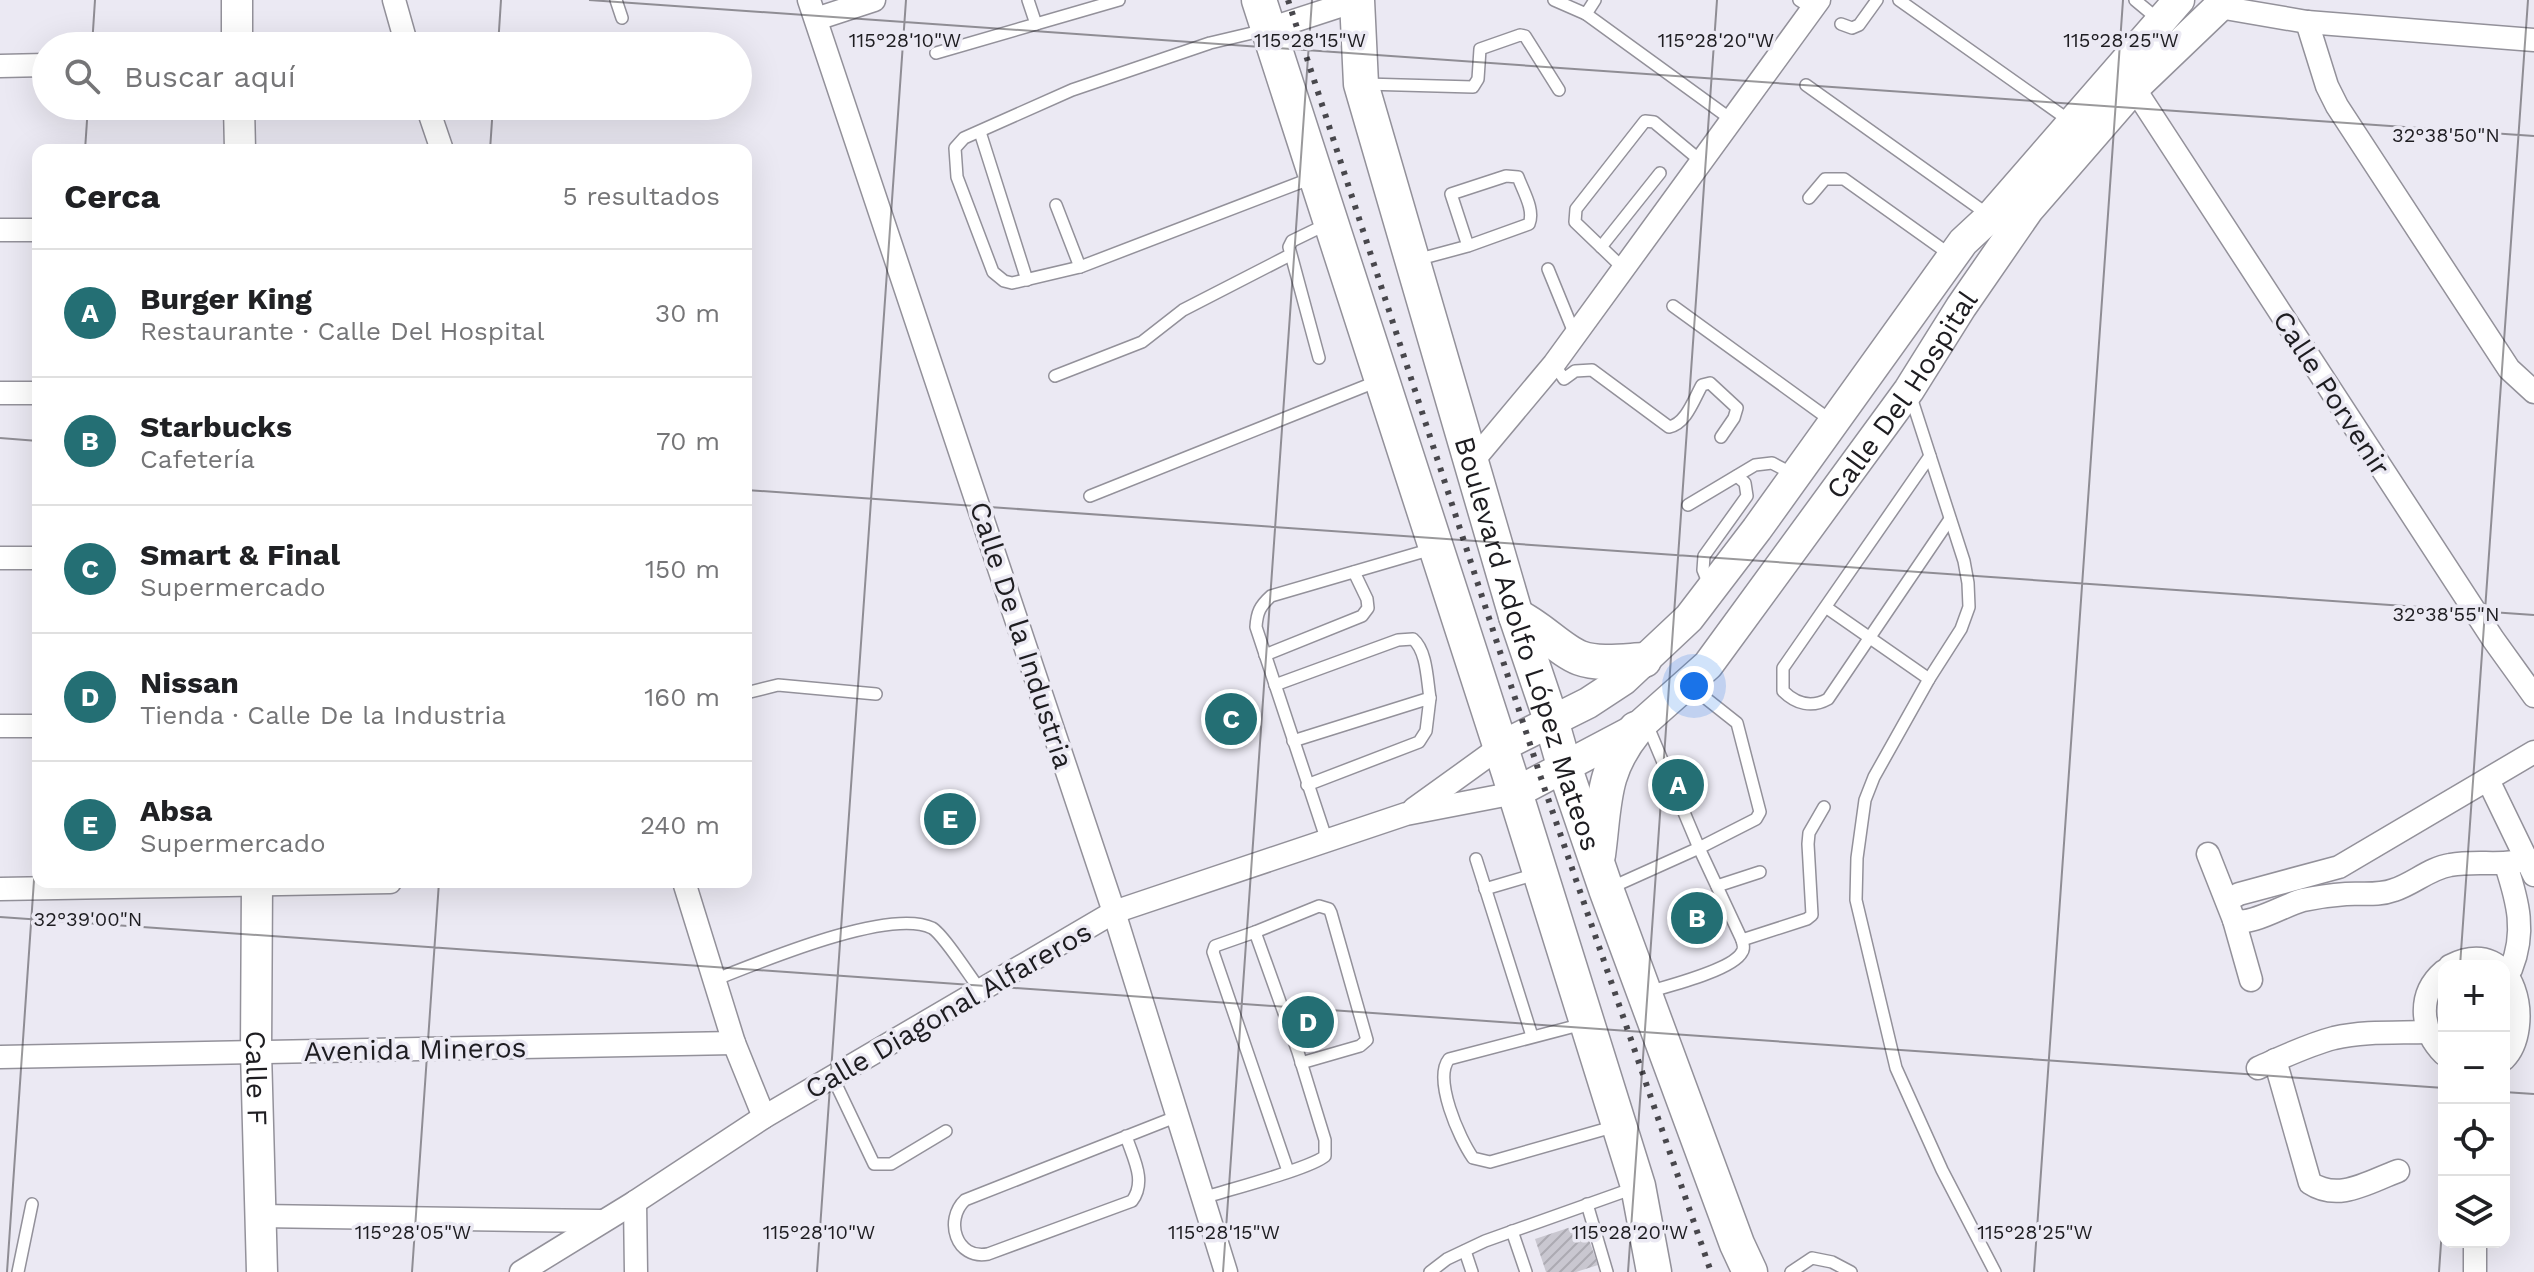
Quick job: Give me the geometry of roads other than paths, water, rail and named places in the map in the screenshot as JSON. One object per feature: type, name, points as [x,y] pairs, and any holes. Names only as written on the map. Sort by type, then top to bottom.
[{"type":"main road","name":"Boulevard Adolfo López Mateos","points":[[1357,1],[1361,84],[1516,616],[1601,876],[1750,1272]]},
{"type":"main road","name":"Boulevard Adolfo López Mateos","points":[[1264,15],[1638,1186],[1654,1272]]},
{"type":"main road","points":[[1516,616],[1533,624],[1579,658],[1644,660]]},
{"type":"main road","points":[[1601,876],[1612,764],[1619,749],[1641,725]]},
{"type":"street","points":[[237,0],[237,32]]},
{"type":"street","points":[[394,0],[403,32]]},
{"type":"street","points":[[812,9],[874,0]]},
{"type":"street","points":[[1264,15],[1357,1]]},
{"type":"street","points":[[2219,2],[2307,22],[2534,40]]},
{"type":"street","name":"Calle Del Hospital","points":[[1515,793],[1565,769],[1641,725],[1708,665],[1909,390],[2028,210],[2134,88],[2219,2]]},
{"type":"street","points":[[1472,462],[1575,336],[1732,120],[1810,3]]},
{"type":"street","name":"Calle De la Industria","points":[[812,9],[1114,912],[1226,1272]]},
{"type":"street","name":"Calle Del Hospital","points":[[1500,747],[1588,703],[1623,680],[1689,618],[1963,242],[1991,216],[2169,11]]},
{"type":"street","points":[[2307,22],[2327,86],[2337,106],[2509,369],[2534,392]]},
{"type":"street","points":[[0,66],[32,65]]},
{"type":"street","name":"Calle Porvenir","points":[[2134,88],[2485,626],[2534,696]]},
{"type":"street","points":[[239,120],[240,144]]},
{"type":"street","points":[[432,120],[440,144]]},
{"type":"street","points":[[0,230],[32,230]]},
{"type":"street","points":[[0,393],[32,393]]},
{"type":"street","points":[[0,558],[32,558]]},
{"type":"street","points":[[0,726],[32,726]]},
{"type":"street","name":"Calle Diagonal Alfareros","points":[[1406,814],[1500,747]]},
{"type":"street","points":[[2251,980],[2230,899],[2339,867],[2534,752]]},
{"type":"street","points":[[2488,780],[2523,866],[2519,947],[2511,969],[2531,986],[2533,1017],[2529,1045],[2510,1056]]},
{"type":"street","name":"Calle Diagonal Alfareros","points":[[521,1272],[764,1117],[1114,912],[1406,814],[1515,793]]},
{"type":"street","points":[[2208,854],[2224,900],[2231,912],[2243,922],[2299,901],[2395,890],[2445,866],[2495,862],[2523,866]]},
{"type":"street","points":[[2339,867],[2345,894]]},
{"type":"street","points":[[0,889],[51,888]]},
{"type":"street","name":"Calle F","points":[[257,888],[256,1052],[262,1272]]},
{"type":"street","points":[[686,888],[734,1043],[764,1117]]},
{"type":"street","points":[[2465,960],[2492,960]]},
{"type":"street","points":[[2438,977],[2430,986],[2424,1016],[2427,1032],[2438,1046]]},
{"type":"street","points":[[2398,1171],[2341,1193],[2321,1190],[2310,1183],[2266,1064],[2334,1038],[2358,1034],[2427,1032]]},
{"type":"street","name":"Avenida Mineros","points":[[0,1057],[734,1043]]},
{"type":"street","points":[[635,1202],[636,1272]]},
{"type":"street","points":[[260,1216],[602,1221]]},
{"type":"street","points":[[2475,1248],[2475,1272]]},
{"type":"lane","points":[[616,0],[622,18]]},
{"type":"lane","points":[[1028,0],[1036,24]]},
{"type":"lane","points":[[936,53],[1119,0]]},
{"type":"lane","points":[[1554,0],[1586,14],[1732,120]]},
{"type":"lane","points":[[1586,14],[1595,0]]},
{"type":"lane","points":[[1841,24],[1852,28],[1859,25],[1877,0]]},
{"type":"lane","points":[[1899,0],[2070,122]]},
{"type":"lane","points":[[2135,0],[2169,11]]},
{"type":"lane","points":[[1264,15],[1210,43],[1072,90],[964,138],[955,148],[957,177],[993,272],[1012,283],[1080,267],[1317,177]]},
{"type":"lane","points":[[1361,84],[1473,87],[1478,79],[1480,49],[1520,35],[1525,36],[1559,90]]},
{"type":"lane","points":[[1806,85],[1991,216]]},
{"type":"lane","points":[[1624,269],[1575,222],[1576,209],[1645,121],[1654,122],[1702,162]]},
{"type":"lane","points":[[980,132],[1027,280]]},
{"type":"lane","points":[[1601,247],[1660,173]]},
{"type":"lane","points":[[1412,262],[1468,246],[1529,224],[1532,217],[1518,177],[1506,176],[1451,194],[1468,246]]},
{"type":"lane","points":[[1809,198],[1825,179],[1844,179],[1952,256]]},
{"type":"lane","points":[[1056,205],[1080,267]]},
{"type":"lane","points":[[1319,358],[1290,255],[1292,241],[1331,222]]},
{"type":"lane","points":[[1055,376],[1142,342],[1183,310],[1290,255]]},
{"type":"lane","points":[[1548,269],[1575,336]]},
{"type":"lane","points":[[1673,306],[1833,422]]},
{"type":"lane","points":[[1554,364],[1564,379],[1575,371],[1592,370],[1669,427],[1683,419],[1702,385],[1710,383],[1737,408],[1721,437]]},
{"type":"lane","points":[[1090,496],[1382,379]]},
{"type":"lane","points":[[1909,390],[1966,572],[1969,607],[1961,629],[1929,679],[1874,777],[1865,800],[1857,858],[1856,900],[1896,1068],[1942,1170],[1995,1272]]},
{"type":"lane","points":[[1930,456],[1783,668],[1783,691],[1790,698],[1804,705],[1828,699],[1950,519]]},
{"type":"lane","points":[[1688,505],[1755,465],[1772,463],[1796,475]]},
{"type":"lane","points":[[1711,589],[1703,570],[1704,556],[1747,496],[1745,483],[1737,476]]},
{"type":"lane","points":[[1327,841],[1256,627],[1257,614],[1260,606],[1271,596],[1436,547]]},
{"type":"lane","points":[[1265,655],[1362,616],[1368,608],[1367,599],[1354,572]]},
{"type":"lane","points":[[1827,608],[1929,679]]},
{"type":"lane","points":[[1275,685],[1398,640],[1413,639],[1418,642],[1430,698],[1426,731],[1419,742],[1307,785]]},
{"type":"lane","points":[[1601,876],[1699,848],[1756,819],[1760,812],[1737,723],[1688,684]]},
{"type":"lane","points":[[752,692],[778,685],[876,694]]},
{"type":"lane","points":[[1293,741],[1430,698]]},
{"type":"lane","points":[[1641,725],[1744,948],[1742,954],[1719,968],[1644,994]]},
{"type":"lane","points":[[1742,940],[1812,915],[1809,833],[1824,807]]},
{"type":"lane","points":[[1476,859],[1532,1036]]},
{"type":"lane","points":[[1717,886],[1760,872]]},
{"type":"lane","points":[[1485,889],[1540,873]]},
{"type":"lane","points":[[1288,1171],[1213,952],[1215,946],[1319,906],[1329,909],[1331,913],[1367,1040],[1360,1046],[1301,1063]]},
{"type":"lane","points":[[714,980],[809,943],[892,924],[917,924],[935,929],[981,991]]},
{"type":"lane","points":[[1203,1198],[1325,1156],[1326,1149],[1301,1063],[1255,932]]},
{"type":"lane","points":[[1587,1023],[1458,1055],[1443,1066],[1443,1082],[1460,1134],[1473,1158],[1490,1162],[1619,1125]]},
{"type":"lane","points":[[833,1078],[874,1164],[891,1164],[946,1131]]},
{"type":"lane","points":[[1126,1136],[1140,1180],[1139,1192],[1132,1201],[988,1254],[977,1256],[967,1253],[958,1238],[954,1219],[956,1208],[965,1200],[1126,1136],[1178,1116]]},
{"type":"lane","points":[[1430,1272],[1447,1259],[1512,1231],[1638,1186]]},
{"type":"lane","points":[[18,1272],[32,1204]]},
{"type":"lane","points":[[1587,1204],[1607,1272]]},
{"type":"lane","points":[[1512,1231],[1526,1272]]},
{"type":"lane","points":[[1465,1251],[1472,1272]]},
{"type":"lane","points":[[1791,1272],[1812,1258],[1832,1262],[1851,1272]]},
{"type":"railway","points":[[1288,0],[1542,781],[1711,1272]]},
{"type":"place","name":"Smart & Final","points":[[1231,719]]},
{"type":"place","name":"Burger King","points":[[1678,785]]},
{"type":"place","name":"Absa","points":[[950,819]]},
{"type":"place","name":"Starbucks","points":[[1697,918]]},
{"type":"place","name":"Nissan","points":[[1308,1022]]}]
